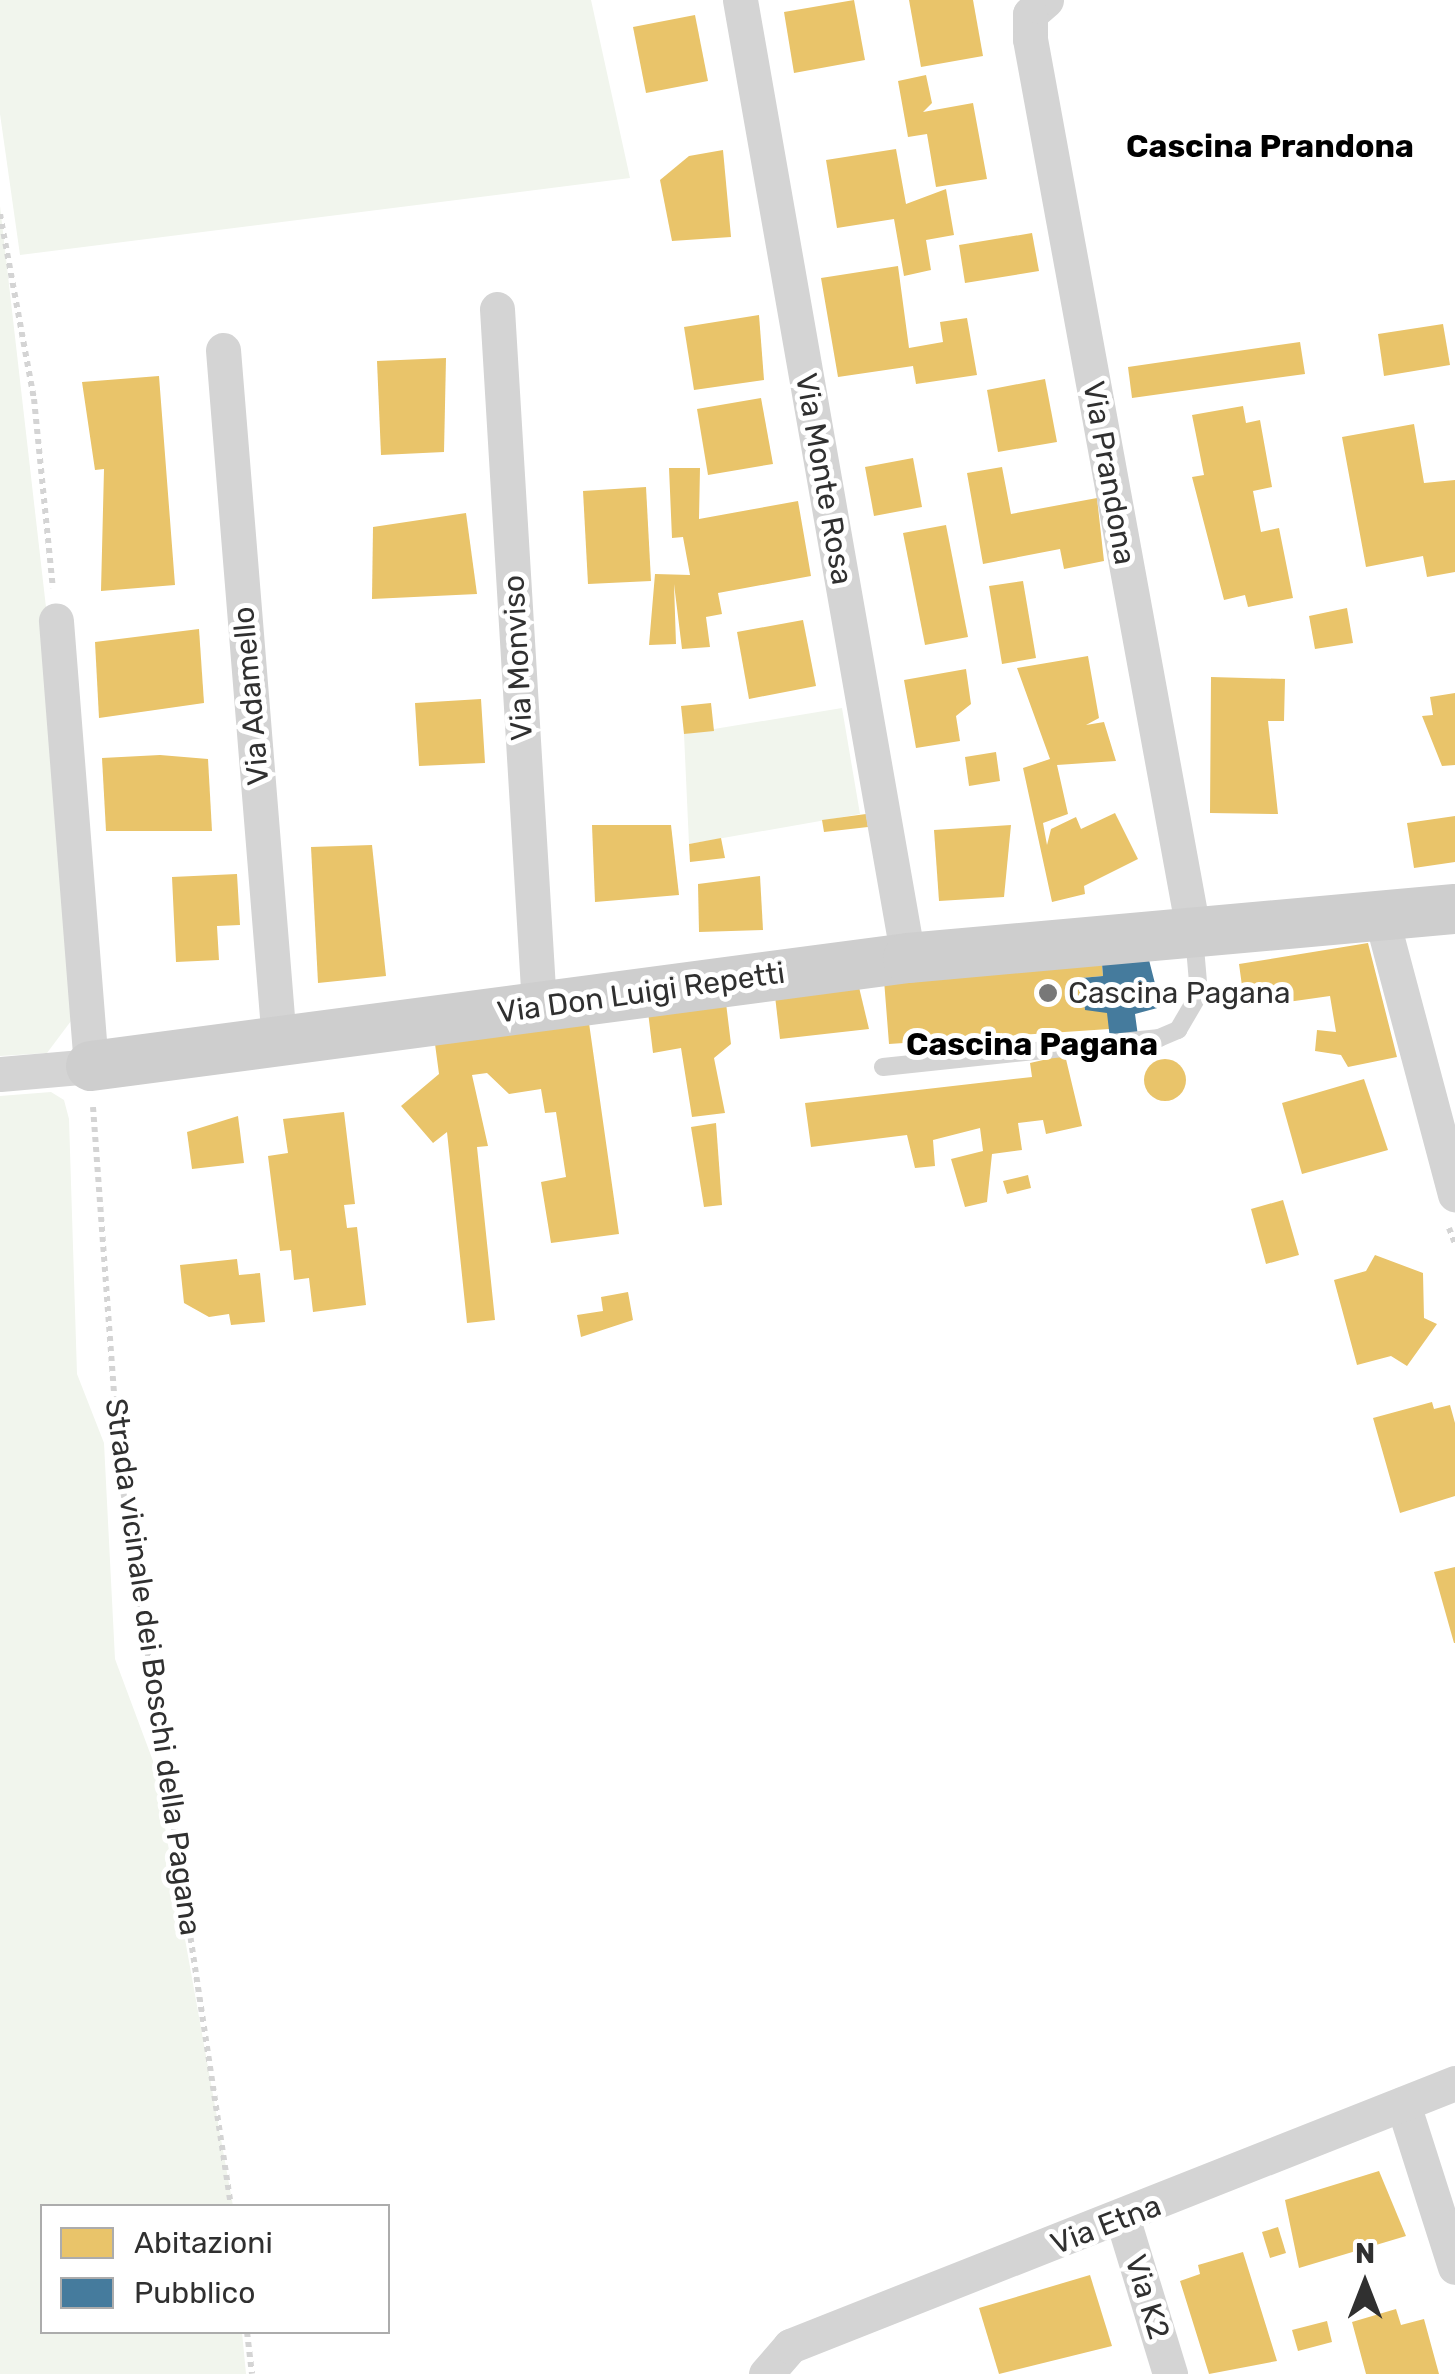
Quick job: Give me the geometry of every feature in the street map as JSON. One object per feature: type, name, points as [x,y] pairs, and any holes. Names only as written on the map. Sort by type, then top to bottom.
[{"type":"street","name":"Via Monte Rosa","points":[[740,0],[908,958]]},
{"type":"street","name":"Via Prandona","points":[[1034,5],[1193,930]]},
{"type":"street","name":"Via Monviso","points":[[497,309],[539,1006]]},
{"type":"street","name":"Via Adamello","points":[[223,350],[279,1041]]},
{"type":"street","points":[[0,1074],[91,1066],[56,620]]},
{"type":"street","name":"Via Don Luigi Repetti","points":[[91,1066],[908,958],[1193,930],[1382,920],[1455,909]]},
{"type":"street","points":[[1382,920],[1449,1200]]},
{"type":"street","name":"Via Etna","points":[[766,2374],[790,2346],[1123,2220],[1455,2083]]},
{"type":"street","points":[[1403,2104],[1455,2266]]},
{"type":"street","name":"Via K2","points":[[1123,2220],[1170,2374]]},
{"type":"lane","points":[[884,1067],[1159,1038],[1178,1030],[1199,994],[1193,930]]},
{"type":"path","points":[[0,214],[34,399],[56,620]]},
{"type":"path","name":"Strada vicinale dei Boschi della Pagana","points":[[91,1066],[119,1462],[231,2204]]},
{"type":"path","points":[[1449,1200],[1455,1244]]},
{"type":"path","points":[[246,2334],[252,2374]]},
{"type":"shaded area","points":[[0,0],[591,0],[630,178],[20,255],[0,114]]},
{"type":"shaded area","points":[[0,206],[47,616],[74,1017],[47,1053],[0,1056]]},
{"type":"shaded area","points":[[842,708],[860,814],[689,844],[684,734]]},
{"type":"shaded area","points":[[51,1092],[64,1100],[69,1119],[77,1374],[104,1443],[115,1659],[153,1761],[233,2204],[40,2204],[40,2334],[242,2334],[246,2374],[0,2374],[0,1096]]},
{"type":"building: Abitazioni","points":[[854,0],[865,60],[794,73],[784,12]]},
{"type":"building: Abitazioni","points":[[909,0],[973,0],[983,56],[921,67]]},
{"type":"building: Abitazioni","points":[[695,15],[708,81],[646,93],[633,27]]},
{"type":"building: Abitazioni","points":[[926,75],[932,103],[923,112],[973,103],[987,179],[936,187],[927,134],[908,137],[898,81]]},
{"type":"building: Abitazioni","points":[[896,149],[906,204],[946,189],[954,235],[926,240],[931,270],[904,276],[894,219],[837,228],[826,160]]},
{"type":"building: Abitazioni","points":[[723,150],[731,237],[672,241],[660,180],[689,156]]},
{"type":"building: Abitazioni","points":[[1032,233],[1039,271],[965,283],[959,245]]},
{"type":"building: Abitazioni","points":[[898,266],[909,348],[943,342],[940,322],[967,318],[977,375],[916,384],[913,366],[838,377],[821,278]]},
{"type":"building: Abitazioni","points":[[759,315],[764,380],[694,390],[684,327]]},
{"type":"building: Abitazioni","points":[[1443,324],[1450,365],[1384,376],[1378,334]]},
{"type":"building: Abitazioni","points":[[1300,342],[1305,374],[1132,398],[1128,367]]},
{"type":"building: Abitazioni","points":[[446,358],[444,452],[381,455],[377,361]]},
{"type":"building: Abitazioni","points":[[159,376],[175,585],[101,591],[104,469],[95,470],[82,382]]},
{"type":"building: Abitazioni","points":[[1045,379],[1057,442],[998,452],[987,390]]},
{"type":"building: Abitazioni","points":[[761,398],[773,464],[708,475],[697,409]]},
{"type":"building: Abitazioni","points":[[1243,406],[1246,423],[1260,420],[1272,487],[1253,491],[1261,532],[1279,528],[1293,598],[1248,607],[1245,595],[1224,600],[1192,477],[1204,475],[1192,415]]},
{"type":"building: Abitazioni","points":[[1414,424],[1424,483],[1455,480],[1455,572],[1427,577],[1423,556],[1366,567],[1342,437]]},
{"type":"building: Abitazioni","points":[[913,458],[922,507],[874,516],[865,467]]},
{"type":"building: Abitazioni","points":[[1002,467],[1011,514],[1097,498],[1104,561],[1064,569],[1060,549],[983,564],[967,473]]},
{"type":"building: Abitazioni","points":[[669,468],[700,468],[699,519],[798,501],[811,576],[718,593],[722,614],[706,617],[710,647],[682,649],[674,584],[676,644],[649,645],[655,574],[690,575],[683,537],[672,538]]},
{"type":"building: Abitazioni","points":[[646,487],[651,581],[588,584],[583,491]]},
{"type":"building: Abitazioni","points":[[466,513],[477,594],[372,599],[373,527]]},
{"type":"building: Abitazioni","points":[[946,525],[968,637],[925,645],[903,533]]},
{"type":"building: Abitazioni","points":[[1023,581],[1036,658],[1002,664],[989,586]]},
{"type":"building: Abitazioni","points":[[1347,608],[1353,643],[1315,649],[1309,616]]},
{"type":"building: Abitazioni","points":[[803,620],[816,686],[749,699],[737,632]]},
{"type":"building: Abitazioni","points":[[199,629],[204,703],[99,718],[95,642]]},
{"type":"building: Abitazioni","points":[[1088,656],[1099,718],[1086,725],[1104,722],[1116,761],[1057,765],[1068,814],[1043,823],[1047,845],[1051,829],[1076,817],[1081,829],[1115,813],[1138,859],[1084,886],[1085,894],[1052,902],[1023,768],[1050,759],[1017,668]]},
{"type":"building: Abitazioni","points":[[966,669],[971,704],[956,716],[960,741],[916,748],[904,680]]},
{"type":"building: Abitazioni","points":[[1211,677],[1285,679],[1284,721],[1268,721],[1278,814],[1210,813]]},
{"type":"building: Abitazioni","points":[[1455,693],[1455,765],[1442,766],[1422,716],[1433,715],[1430,697]]},
{"type":"building: Abitazioni","points":[[481,699],[485,763],[419,766],[415,703]]},
{"type":"building: Abitazioni","points":[[711,703],[714,731],[684,734],[681,706]]},
{"type":"building: Abitazioni","points":[[996,752],[1000,781],[969,786],[965,757]]},
{"type":"building: Abitazioni","points":[[160,755],[208,759],[212,831],[106,831],[102,758]]},
{"type":"building: Abitazioni","points":[[866,814],[868,827],[824,832],[822,820]]},
{"type":"building: Abitazioni","points":[[1455,816],[1455,862],[1414,868],[1407,823]]},
{"type":"building: Abitazioni","points":[[592,825],[671,825],[679,895],[595,902]]},
{"type":"building: Abitazioni","points":[[1011,825],[1004,897],[939,901],[934,830]]},
{"type":"building: Abitazioni","points":[[721,838],[725,858],[690,862],[689,844]]},
{"type":"building: Abitazioni","points":[[372,845],[386,976],[318,983],[311,847]]},
{"type":"building: Abitazioni","points":[[237,874],[240,925],[217,926],[219,960],[176,962],[172,877]]},
{"type":"building: Abitazioni","points":[[760,876],[763,930],[699,932],[698,884]]},
{"type":"building: Abitazioni","points":[[1368,943],[1397,1057],[1348,1067],[1341,1055],[1315,1051],[1317,1030],[1336,1032],[1330,996],[1245,1008],[1239,964]]},
{"type":"building: Abitazioni","points":[[1102,964],[1103,976],[1081,978],[1085,1010],[1112,1001],[1109,1029],[889,1044],[884,980]]},
{"type":"building: Abitazioni","points":[[858,983],[869,1029],[780,1039],[775,996]]},
{"type":"building: Abitazioni","points":[[726,1003],[731,1044],[714,1058],[725,1113],[692,1117],[681,1048],[653,1053],[648,1012]]},
{"type":"building: Abitazioni","points":[[589,1023],[619,1234],[551,1243],[541,1182],[566,1177],[556,1112],[545,1113],[541,1089],[509,1094],[487,1073],[472,1075],[488,1146],[477,1147],[495,1320],[467,1323],[447,1132],[433,1143],[401,1106],[439,1074],[435,1044]]},
{"type":"building: Abitazioni","points":[[1065,1055],[1082,1126],[1046,1134],[1043,1120],[1018,1123],[1022,1150],[992,1154],[987,1202],[965,1207],[951,1159],[983,1151],[980,1128],[933,1140],[935,1166],[915,1168],[907,1135],[811,1147],[805,1103],[1032,1077],[1030,1063]]},
{"type":"building: Abitazioni","points":[[1165,1059],[1180,1065],[1186,1080],[1180,1095],[1165,1101],[1150,1095],[1144,1080],[1150,1065]]},
{"type":"building: Abitazioni","points":[[1364,1079],[1388,1150],[1302,1174],[1282,1103]]},
{"type":"building: Abitazioni","points":[[344,1112],[355,1204],[344,1205],[347,1228],[357,1227],[366,1305],[313,1312],[309,1278],[294,1280],[291,1250],[280,1251],[268,1156],[288,1153],[283,1119]]},
{"type":"building: Abitazioni","points":[[238,1116],[244,1163],[192,1169],[187,1132]]},
{"type":"building: Abitazioni","points":[[716,1123],[722,1205],[704,1207],[691,1127]]},
{"type":"building: Abitazioni","points":[[1028,1175],[1031,1188],[1007,1194],[1003,1181]]},
{"type":"building: Abitazioni","points":[[1283,1200],[1299,1255],[1266,1264],[1251,1209]]},
{"type":"building: Abitazioni","points":[[1375,1255],[1423,1273],[1424,1318],[1437,1324],[1407,1366],[1391,1356],[1357,1365],[1334,1280],[1366,1271]]},
{"type":"building: Abitazioni","points":[[237,1259],[239,1275],[260,1273],[265,1322],[231,1325],[229,1314],[209,1317],[184,1303],[180,1265]]},
{"type":"building: Abitazioni","points":[[628,1292],[633,1320],[581,1337],[577,1315],[603,1311],[601,1297]]},
{"type":"building: Abitazioni","points":[[1432,1402],[1434,1409],[1450,1405],[1455,1423],[1455,1496],[1400,1513],[1373,1418]]},
{"type":"building: Abitazioni","points":[[1455,1567],[1455,1643],[1454,1643],[1434,1572]]},
{"type":"building: Abitazioni","points":[[1379,2171],[1406,2236],[1299,2268],[1285,2200]]},
{"type":"building: Abitazioni","points":[[1278,2227],[1286,2253],[1270,2258],[1262,2232]]},
{"type":"building: Abitazioni","points":[[1243,2252],[1277,2361],[1209,2374],[1180,2281],[1200,2274],[1198,2265]]},
{"type":"building: Abitazioni","points":[[1090,2275],[1112,2346],[999,2374],[979,2308]]},
{"type":"building: Abitazioni","points":[[1396,2309],[1401,2325],[1424,2319],[1439,2374],[1366,2374],[1352,2322]]},
{"type":"building: Abitazioni","points":[[1327,2321],[1332,2342],[1298,2351],[1292,2330]]},
{"type":"building: Pubblico","points":[[1149,960],[1161,1007],[1135,1014],[1138,1036],[1110,1039],[1107,1013],[1085,1010],[1081,978],[1103,976],[1102,964]]},
{"type":"place","name":"Cascina Pagana","points":[[1048,993]]},
{"type":"district","name":"Cascina Prandona","points":[[1270,146]]},
{"type":"district","name":"Cascina Pagana","points":[[1032,1044]]}]
